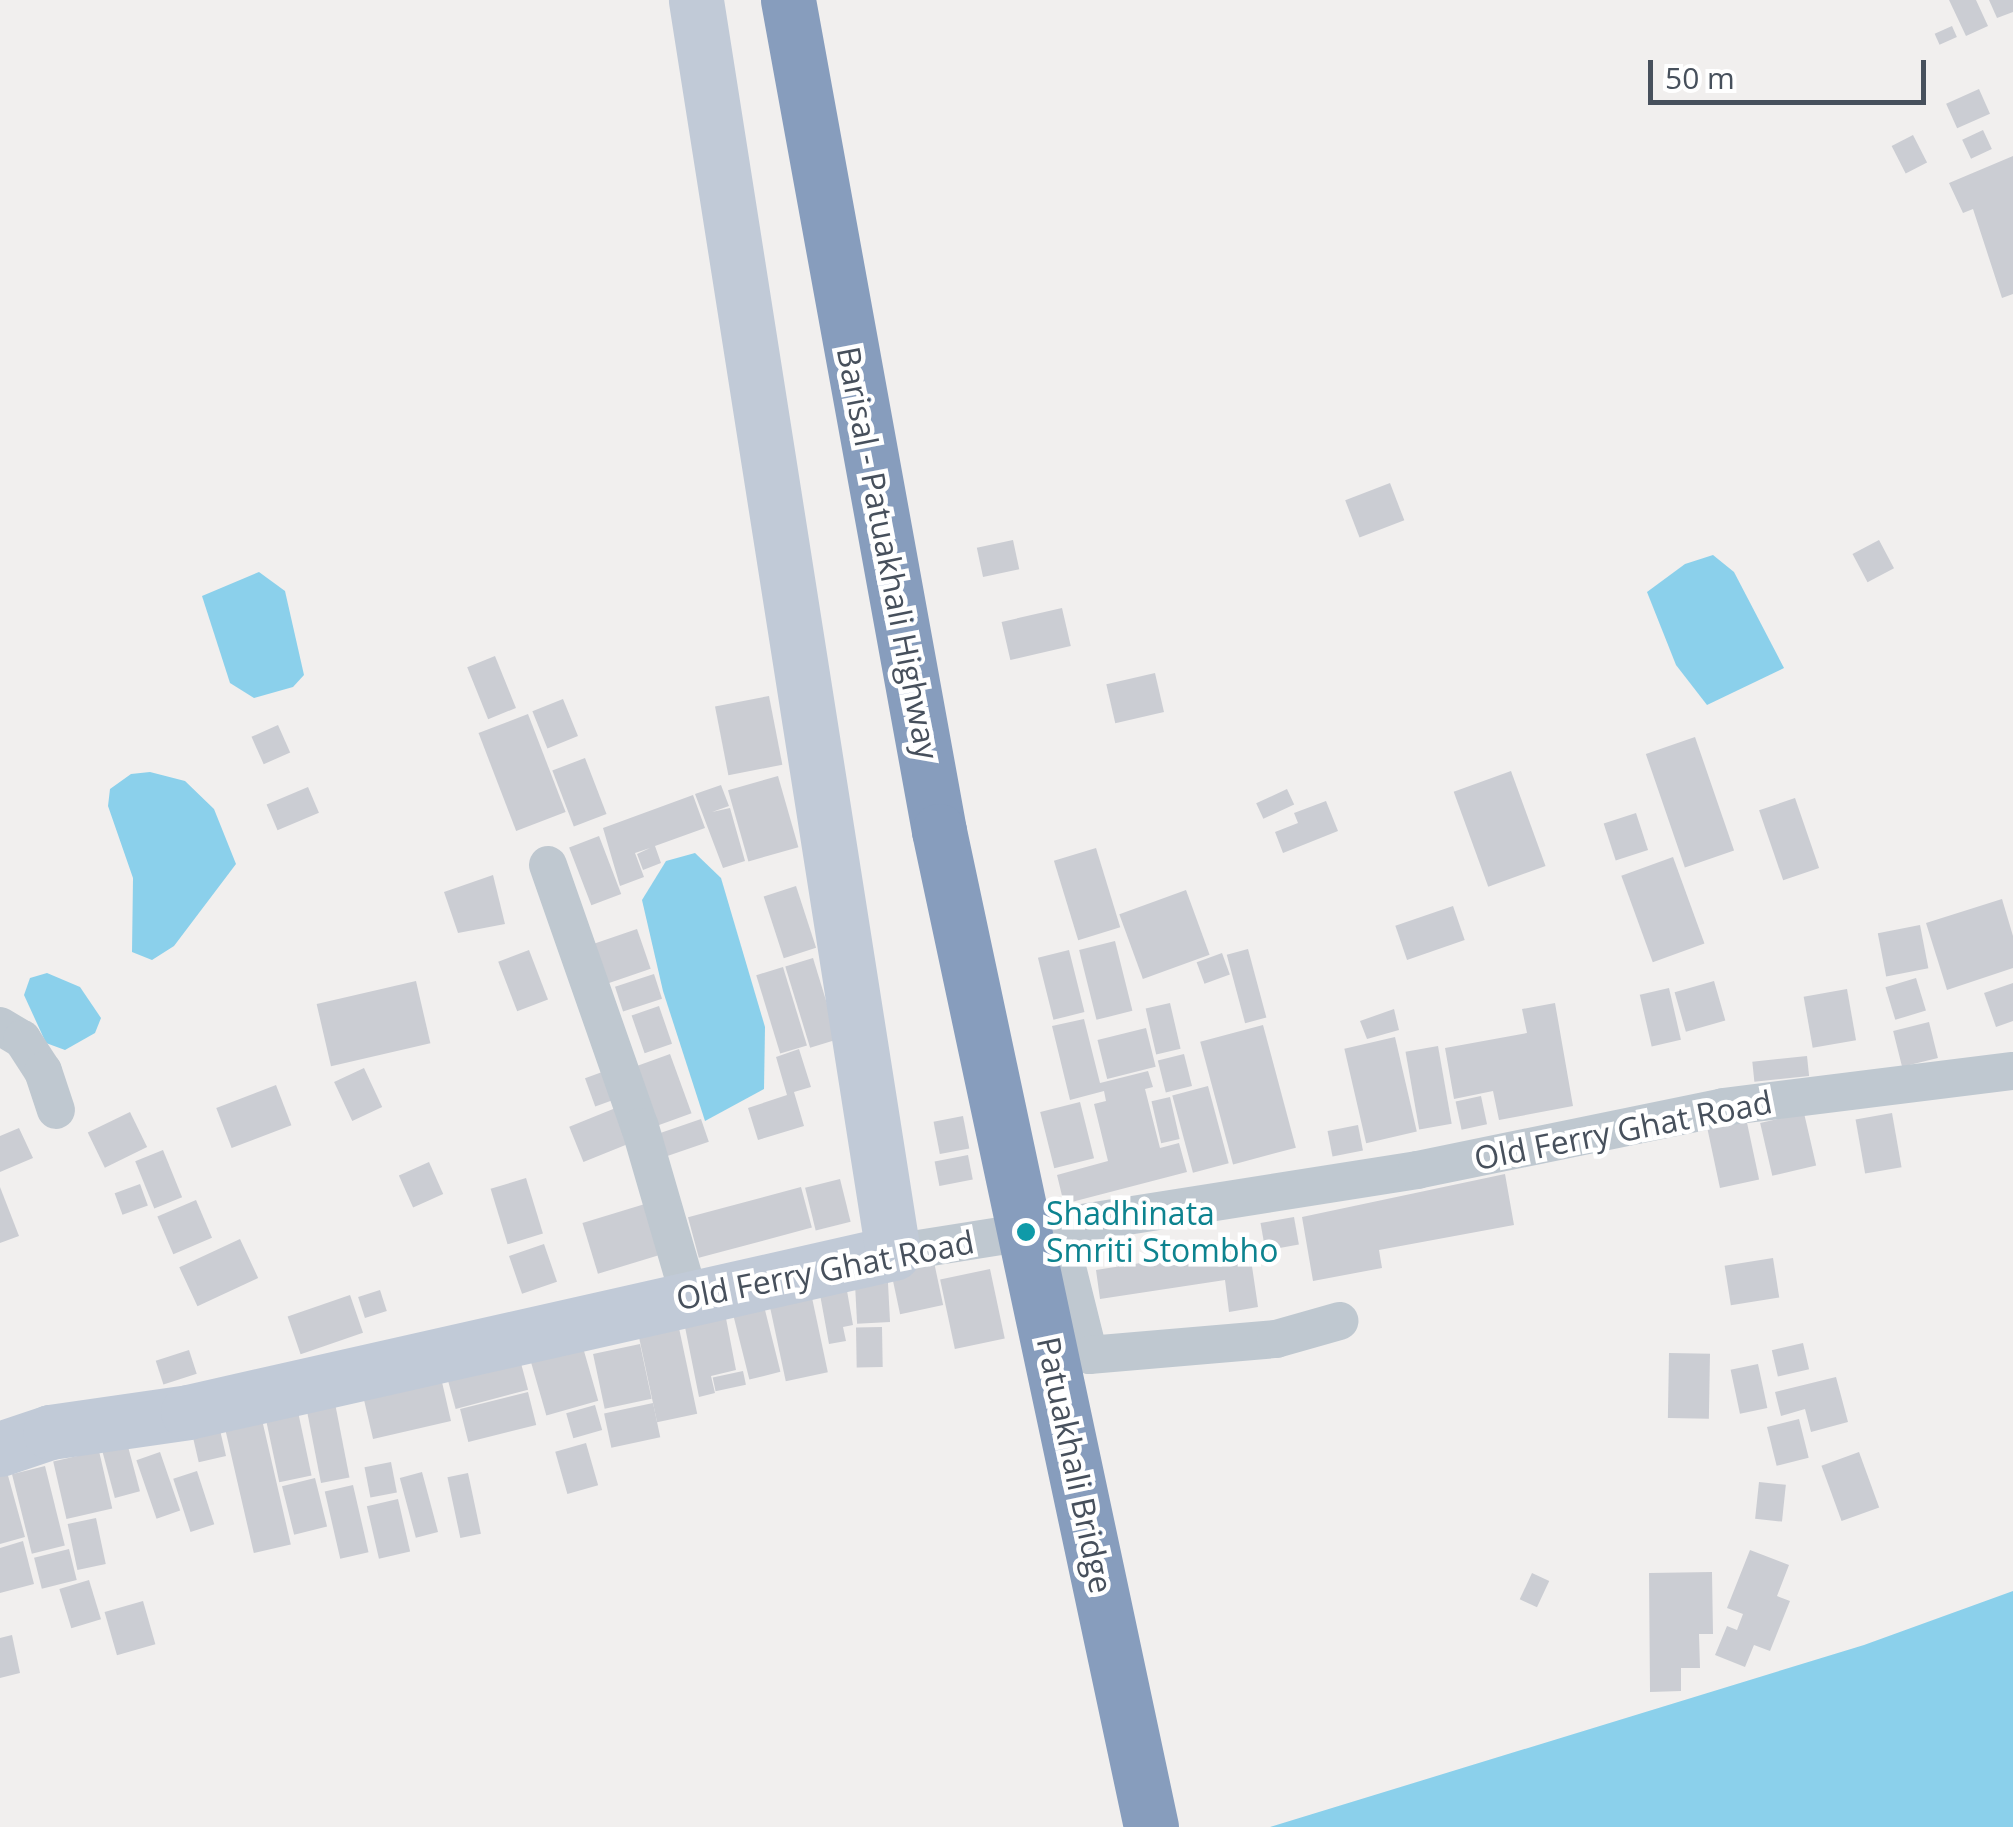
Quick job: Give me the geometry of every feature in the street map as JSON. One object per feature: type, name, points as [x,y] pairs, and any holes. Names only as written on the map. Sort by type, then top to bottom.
[{"type":"highway","name":"Barisal - Patuakhali Highway","points":[[788,0],[939,831],[996,1104]]},
{"type":"highway","name":"Patuakhali Bridge","points":[[996,1104],[1151,1827]]},
{"type":"street","points":[[696,0],[893,1253]]},
{"type":"street","points":[[548,865],[640,1127],[689,1296]]},
{"type":"street","points":[[0,1026],[22,1039],[43,1071],[56,1110]]},
{"type":"street","name":"Old Ferry Ghat Road","points":[[0,1449],[50,1432],[188,1412],[893,1253],[1417,1170],[1723,1108],[2013,1071]]},
{"type":"street","points":[[1057,1227],[1089,1355],[1276,1339],[1339,1321]]},
{"type":"water","points":[[1713,555],[1734,572],[1784,668],[1707,705],[1676,665],[1647,592],[1685,564]]},
{"type":"water","points":[[259,572],[285,591],[304,675],[293,687],[254,698],[230,683],[202,596]]},
{"type":"water","points":[[150,772],[185,781],[214,809],[236,864],[174,946],[152,960],[132,952],[133,878],[108,806],[110,789],[131,774]]},
{"type":"water","points":[[695,853],[721,878],[765,1027],[764,1089],[705,1121],[663,991],[642,900],[666,861]]},
{"type":"water","points":[[47,973],[80,987],[101,1018],[95,1033],[65,1050],[46,1043],[24,995],[30,978]]},
{"type":"water","points":[[2013,1591],[2013,1827],[1270,1827],[1864,1645]]},
{"type":"building","points":[[1949,0],[1976,0],[1988,26],[1966,36]]},
{"type":"building","points":[[1989,0],[2013,0],[2013,12],[1997,18]]},
{"type":"building","points":[[1952,26],[1957,37],[1940,45],[1935,34]]},
{"type":"building","points":[[1979,89],[1990,114],[1957,128],[1946,104]]},
{"type":"building","points":[[1983,130],[1992,149],[1971,159],[1962,140]]},
{"type":"building","points":[[1913,135],[1927,163],[1906,174],[1892,146]]},
{"type":"building","points":[[2013,156],[2013,294],[2002,298],[1973,209],[1963,213],[1949,183]]},
{"type":"building","points":[[1390,483],[1404,520],[1360,538],[1345,500]]},
{"type":"building","points":[[1013,540],[1019,569],[983,577],[977,548]]},
{"type":"building","points":[[1879,540],[1894,568],[1868,582],[1853,554]]},
{"type":"building","points":[[1062,608],[1071,646],[1010,660],[1002,622]]},
{"type":"building","points":[[495,656],[516,708],[488,719],[467,667]]},
{"type":"building","points":[[1155,673],[1164,712],[1115,723],[1106,684]]},
{"type":"building","points":[[769,696],[782,765],[728,775],[715,706]]},
{"type":"building","points":[[563,699],[578,736],[547,748],[532,711]]},
{"type":"building","points":[[528,714],[566,812],[516,831],[479,733]]},
{"type":"building","points":[[278,725],[290,752],[264,764],[252,737]]},
{"type":"building","points":[[1695,737],[1734,850],[1685,867],[1646,754]]},
{"type":"building","points":[[585,758],[607,814],[574,827],[552,771]]},
{"type":"building","points":[[1511,771],[1546,866],[1488,887],[1454,792]]},
{"type":"building","points":[[778,776],[798,847],[748,861],[728,790]]},
{"type":"building","points":[[721,785],[729,806],[712,812],[730,808],[745,861],[723,868],[695,794]]},
{"type":"building","points":[[308,787],[319,813],[278,830],[267,805]]},
{"type":"building","points":[[1287,789],[1294,804],[1263,819],[1256,803]]},
{"type":"building","points":[[693,795],[705,828],[655,846],[661,863],[643,870],[637,854],[650,848],[635,853],[644,877],[620,886],[603,828]]},
{"type":"building","points":[[1795,798],[1819,868],[1783,880],[1759,810]]},
{"type":"building","points":[[1326,801],[1338,831],[1283,853],[1275,832],[1298,823],[1294,813]]},
{"type":"building","points":[[1636,813],[1648,850],[1616,861],[1604,824]]},
{"type":"building","points":[[599,836],[621,894],[591,905],[569,847]]},
{"type":"building","points":[[1096,848],[1120,927],[1078,940],[1054,861]]},
{"type":"building","points":[[1673,857],[1704,943],[1653,962],[1621,876]]},
{"type":"building","points":[[493,875],[505,924],[458,933],[444,892]]},
{"type":"building","points":[[796,886],[816,948],[784,958],[764,897]]},
{"type":"building","points":[[1186,890],[1210,955],[1143,979],[1119,914]]},
{"type":"building","points":[[2002,899],[2013,936],[2013,968],[1947,990],[1926,923]]},
{"type":"building","points":[[1453,906],[1465,940],[1407,960],[1395,926]]},
{"type":"building","points":[[1920,925],[1928,968],[1886,976],[1878,933]]},
{"type":"building","points":[[637,929],[651,969],[600,986],[586,947]]},
{"type":"building","points":[[1115,941],[1132,1011],[1097,1020],[1079,950]]},
{"type":"building","points":[[1248,949],[1266,1018],[1245,1023],[1227,955]]},
{"type":"building","points":[[529,950],[548,999],[517,1011],[498,962]]},
{"type":"building","points":[[1069,950],[1084,1012],[1053,1020],[1038,958]]},
{"type":"building","points":[[1222,953],[1230,975],[1204,984],[1197,962]]},
{"type":"building","points":[[813,958],[838,1039],[810,1048],[785,966]]},
{"type":"building","points":[[783,967],[807,1045],[780,1054],[756,975]]},
{"type":"building","points":[[654,974],[662,999],[623,1011],[615,987]]},
{"type":"building","points":[[1916,978],[1926,1011],[1895,1020],[1885,987]]},
{"type":"building","points":[[416,981],[430,1043],[331,1066],[317,1004]]},
{"type":"building","points":[[1714,981],[1725,1020],[1686,1032],[1675,992]]},
{"type":"building","points":[[2013,983],[2013,1021],[1996,1027],[1984,993]]},
{"type":"building","points":[[1669,988],[1681,1040],[1652,1046],[1640,995]]},
{"type":"building","points":[[1847,989],[1856,1040],[1813,1048],[1804,997]]},
{"type":"building","points":[[1170,1003],[1181,1049],[1156,1054],[1146,1009]]},
{"type":"building","points":[[1555,1003],[1573,1106],[1499,1120],[1493,1091],[1454,1099],[1445,1048],[1527,1033],[1522,1009]]},
{"type":"building","points":[[659,1006],[672,1044],[645,1053],[632,1015]]},
{"type":"building","points":[[1394,1009],[1399,1030],[1367,1039],[1360,1021]]},
{"type":"building","points":[[1084,1019],[1100,1083],[1148,1071],[1153,1087],[1145,1089],[1160,1148],[1179,1143],[1187,1172],[1064,1204],[1057,1175],[1108,1161],[1094,1104],[1106,1101],[1104,1091],[1070,1100],[1052,1026]]},
{"type":"building","points":[[1929,1022],[1938,1058],[1902,1067],[1893,1031]]},
{"type":"building","points":[[1263,1025],[1296,1148],[1233,1164],[1200,1042]]},
{"type":"building","points":[[1146,1028],[1156,1067],[1107,1079],[1097,1040]]},
{"type":"building","points":[[1395,1037],[1417,1132],[1366,1143],[1344,1049]]},
{"type":"building","points":[[1438,1046],[1452,1124],[1419,1130],[1406,1052]]},
{"type":"building","points":[[799,1049],[811,1087],[794,1092],[804,1126],[758,1140],[748,1108],[787,1095],[776,1057]]},
{"type":"building","points":[[670,1054],[692,1113],[647,1129],[626,1070]]},
{"type":"building","points":[[1184,1054],[1192,1086],[1166,1093],[1158,1061]]},
{"type":"building","points":[[1807,1056],[1809,1076],[1754,1082],[1752,1062]]},
{"type":"building","points":[[616,1067],[626,1095],[595,1106],[585,1078]]},
{"type":"building","points":[[364,1068],[382,1107],[352,1121],[334,1082]]},
{"type":"building","points":[[276,1085],[291,1125],[232,1148],[216,1108]]},
{"type":"building","points":[[1208,1086],[1229,1163],[1193,1173],[1172,1096]]},
{"type":"building","points":[[1481,1096],[1487,1124],[1462,1130],[1456,1101]]},
{"type":"building","points":[[1170,1097],[1180,1139],[1161,1143],[1151,1101]]},
{"type":"building","points":[[1080,1102],[1094,1158],[1054,1168],[1040,1112]]},
{"type":"building","points":[[623,1105],[637,1140],[583,1162],[569,1127]]},
{"type":"building","points":[[130,1112],[147,1147],[105,1168],[88,1133]]},
{"type":"building","points":[[1804,1113],[1816,1166],[1772,1176],[1760,1123]]},
{"type":"building","points":[[1892,1113],[1902,1167],[1865,1174],[1856,1119]]},
{"type":"building","points":[[963,1116],[969,1148],[940,1154],[934,1122]]},
{"type":"building","points":[[1746,1118],[1759,1180],[1720,1188],[1707,1126]]},
{"type":"building","points":[[701,1119],[709,1142],[659,1159],[651,1136]]},
{"type":"building","points":[[1358,1125],[1363,1151],[1333,1156],[1328,1131]]},
{"type":"building","points":[[19,1128],[33,1158],[0,1172],[0,1136]]},
{"type":"building","points":[[163,1150],[182,1197],[154,1209],[135,1161]]},
{"type":"building","points":[[968,1155],[973,1180],[939,1186],[935,1161]]},
{"type":"building","points":[[429,1162],[443,1194],[413,1207],[399,1175]]},
{"type":"building","points":[[1505,1174],[1514,1225],[1379,1250],[1382,1268],[1313,1281],[1302,1217]]},
{"type":"building","points":[[526,1178],[543,1233],[508,1244],[491,1189]]},
{"type":"building","points":[[840,1179],[851,1222],[816,1230],[805,1188]]},
{"type":"building","points":[[140,1184],[148,1206],[122,1215],[115,1193]]},
{"type":"building","points":[[0,1187],[19,1236],[0,1243]]},
{"type":"building","points":[[801,1187],[812,1228],[699,1258],[688,1217]]},
{"type":"building","points":[[196,1200],[212,1238],[173,1254],[157,1216]]},
{"type":"building","points":[[658,1200],[673,1251],[598,1274],[582,1223]]},
{"type":"building","points":[[1294,1217],[1299,1245],[1265,1250],[1261,1223]]},
{"type":"building","points":[[240,1239],[258,1278],[197,1306],[179,1267]]},
{"type":"building","points":[[544,1244],[557,1282],[522,1294],[509,1256]]},
{"type":"building","points":[[1249,1246],[1258,1307],[1229,1312],[1225,1280],[1100,1299],[1096,1270]]},
{"type":"building","points":[[1773,1258],[1779,1298],[1731,1305],[1725,1266]]},
{"type":"building","points":[[934,1262],[943,1305],[900,1314],[891,1271]]},
{"type":"building","points":[[990,1269],[1005,1338],[955,1349],[940,1280]]},
{"type":"building","points":[[888,1283],[890,1322],[857,1324],[855,1285]]},
{"type":"building","points":[[846,1285],[853,1325],[843,1327],[846,1341],[829,1344],[819,1289]]},
{"type":"building","points":[[380,1290],[387,1311],[365,1318],[358,1297]]},
{"type":"building","points":[[811,1293],[828,1372],[786,1381],[769,1302]]},
{"type":"building","points":[[350,1295],[363,1333],[301,1354],[288,1316]]},
{"type":"building","points":[[763,1302],[780,1372],[749,1380],[732,1310]]},
{"type":"building","points":[[724,1308],[736,1370],[711,1376],[715,1393],[699,1397],[683,1317]]},
{"type":"building","points":[[676,1314],[697,1414],[657,1422],[636,1323]]},
{"type":"building","points":[[856,1327],[882,1327],[883,1367],[857,1367]]},
{"type":"building","points":[[1803,1343],[1809,1369],[1778,1377],[1772,1350]]},
{"type":"building","points":[[582,1344],[598,1401],[546,1416],[530,1359]]},
{"type":"building","points":[[640,1344],[652,1399],[605,1409],[593,1354]]},
{"type":"building","points":[[189,1350],[197,1374],[163,1385],[156,1361]]},
{"type":"building","points":[[518,1352],[528,1390],[456,1409],[446,1371]]},
{"type":"building","points":[[1669,1353],[1710,1354],[1709,1419],[1668,1418]]},
{"type":"building","points":[[1758,1364],[1767,1408],[1740,1414],[1731,1370]]},
{"type":"building","points":[[743,1371],[746,1385],[716,1391],[713,1377]]},
{"type":"building","points":[[1836,1377],[1848,1422],[1811,1432],[1805,1409],[1781,1416],[1775,1392]]},
{"type":"building","points":[[442,1382],[451,1421],[373,1439],[364,1400]]},
{"type":"building","points":[[528,1392],[536,1425],[468,1442],[460,1409]]},
{"type":"building","points":[[334,1398],[349,1478],[321,1483],[306,1404]]},
{"type":"building","points":[[653,1403],[660,1437],[611,1448],[604,1413]]},
{"type":"building","points":[[595,1405],[602,1430],[573,1438],[566,1413]]},
{"type":"building","points":[[297,1407],[312,1475],[279,1482],[265,1414]]},
{"type":"building","points":[[260,1411],[291,1544],[254,1553],[223,1420]]},
{"type":"building","points":[[217,1417],[226,1456],[199,1462],[190,1423]]},
{"type":"building","points":[[1799,1419],[1809,1458],[1777,1466],[1767,1427]]},
{"type":"building","points":[[126,1439],[140,1491],[115,1498],[101,1446]]},
{"type":"building","points":[[586,1443],[598,1485],[567,1494],[555,1452]]},
{"type":"building","points":[[99,1451],[112,1508],[66,1519],[53,1462]]},
{"type":"building","points":[[160,1452],[180,1511],[157,1519],[136,1460]]},
{"type":"building","points":[[1859,1452],[1879,1507],[1842,1521],[1821,1466]]},
{"type":"building","points":[[391,1462],[397,1492],[370,1498],[364,1467]]},
{"type":"building","points":[[45,1466],[65,1546],[32,1554],[12,1474]]},
{"type":"building","points":[[197,1471],[214,1524],[191,1532],[173,1479]]},
{"type":"building","points":[[7,1472],[25,1537],[0,1544],[0,1474]]},
{"type":"building","points":[[422,1472],[438,1532],[416,1538],[400,1478]]},
{"type":"building","points":[[468,1473],[481,1534],[460,1538],[447,1477]]},
{"type":"building","points":[[315,1478],[327,1527],[294,1535],[282,1486]]},
{"type":"building","points":[[1759,1482],[1786,1485],[1782,1522],[1755,1519]]},
{"type":"building","points":[[353,1485],[369,1552],[340,1559],[325,1492]]},
{"type":"building","points":[[398,1499],[410,1552],[379,1559],[367,1506]]},
{"type":"building","points":[[96,1518],[106,1564],[77,1570],[68,1524]]},
{"type":"building","points":[[23,1541],[34,1584],[0,1593],[0,1548]]},
{"type":"building","points":[[69,1549],[77,1580],[42,1589],[34,1558]]},
{"type":"building","points":[[1750,1550],[1789,1565],[1777,1596],[1790,1601],[1770,1651],[1754,1645],[1745,1667],[1715,1655],[1727,1626],[1737,1630],[1743,1614],[1727,1608]]},
{"type":"building","points":[[1712,1572],[1713,1634],[1699,1634],[1700,1668],[1681,1668],[1681,1691],[1650,1692],[1649,1573]]},
{"type":"building","points":[[1532,1573],[1549,1581],[1537,1607],[1520,1599]]},
{"type":"building","points":[[89,1580],[101,1619],[71,1628],[59,1589]]},
{"type":"building","points":[[143,1601],[155,1644],[117,1655],[105,1612]]},
{"type":"building","points":[[12,1635],[20,1673],[0,1678],[0,1638]]},
{"type":"place","name":"Shadhinata Smriti Stombho","points":[[1026,1232]]}]
